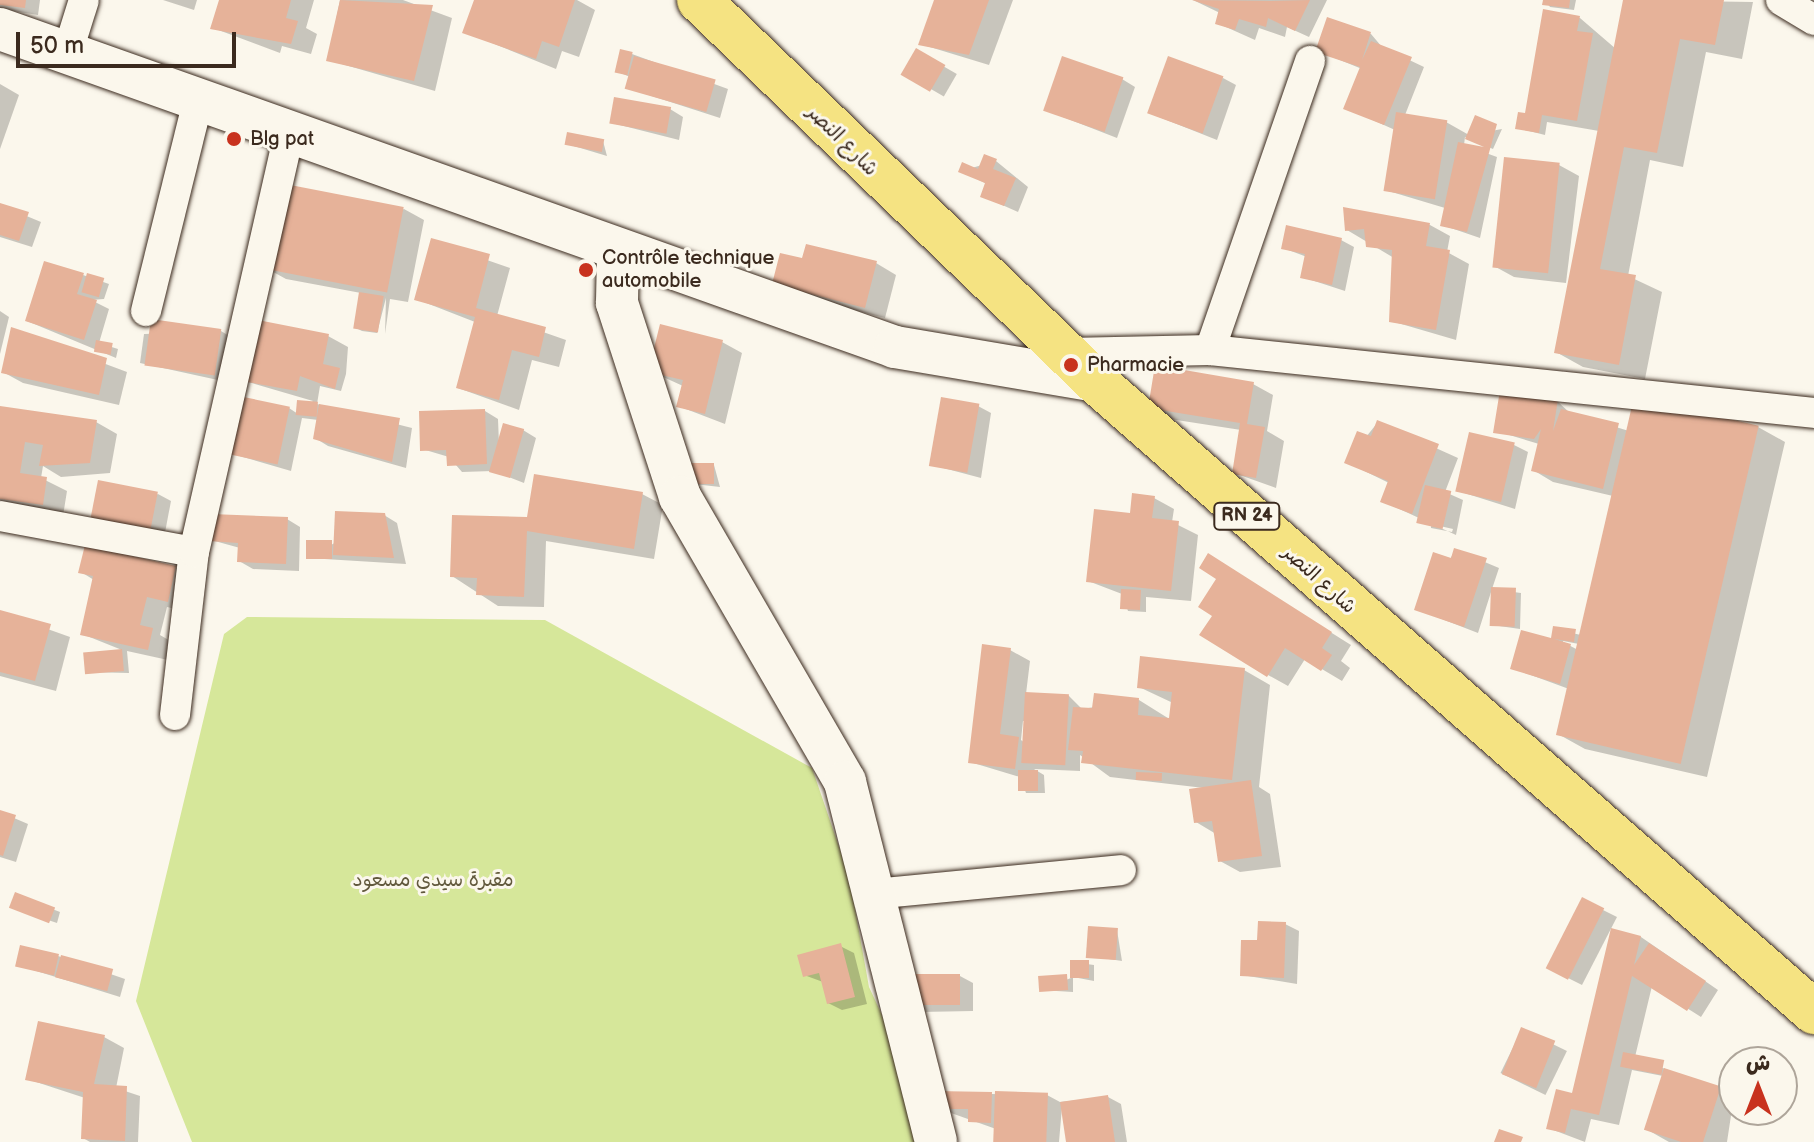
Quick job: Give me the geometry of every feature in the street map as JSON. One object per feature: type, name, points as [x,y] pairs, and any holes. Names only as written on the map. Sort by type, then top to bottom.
[{"type":"main road","name":"شارع النصر","points":[[699,0],[1082,367],[1814,1012]]},
{"type":"street","points":[[68,51],[84,0]]},
{"type":"street","points":[[1781,0],[1814,20]]},
{"type":"street","points":[[0,29],[290,129],[618,254],[895,347],[1082,367],[1210,350],[1814,413]]},
{"type":"street","points":[[1210,350],[1310,61]]},
{"type":"street","points":[[146,311],[199,97]]},
{"type":"street","points":[[175,715],[194,552],[290,129]]},
{"type":"street","points":[[618,254],[617,303],[680,497],[845,782],[936,1142]]},
{"type":"street","points":[[0,516],[194,552]]},
{"type":"street","points":[[874,894],[1121,870]]},
{"type":"green space","name":"مقبرة سيدي مسعود","points":[[247,617],[545,620],[812,768],[849,876],[869,987],[916,1088],[927,1142],[192,1142],[136,1001],[224,634]]},
{"type":"building","points":[[0,0],[26,0],[25,8],[0,5]]},
{"type":"building","points":[[219,0],[291,0],[286,18],[298,21],[291,44],[210,29]]},
{"type":"building","points":[[340,0],[433,5],[414,81],[326,61]]},
{"type":"building","points":[[474,0],[575,0],[559,47],[542,41],[536,59],[462,33]]},
{"type":"building","points":[[934,0],[989,0],[969,55],[918,45]]},
{"type":"building","points":[[1192,0],[1310,0],[1295,31],[1268,18],[1266,27],[1239,19],[1235,30],[1215,24],[1219,9]]},
{"type":"building","points":[[1543,0],[1570,0],[1569,8],[1542,5]]},
{"type":"building","points":[[1623,0],[1724,0],[1715,45],[1680,39],[1657,153],[1624,147],[1600,269],[1636,275],[1619,365],[1554,353]]},
{"type":"building","points":[[1543,9],[1580,16],[1577,31],[1593,33],[1577,121],[1542,115],[1539,133],[1515,129],[1518,112],[1525,113]]},
{"type":"building","points":[[1327,17],[1371,32],[1362,60],[1371,41],[1412,57],[1384,125],[1343,109],[1360,67],[1315,52]]},
{"type":"building","points":[[916,48],[945,65],[930,92],[900,75]]},
{"type":"building","points":[[620,49],[633,52],[627,75],[615,72]]},
{"type":"building","points":[[634,56],[716,79],[706,112],[625,89]]},
{"type":"building","points":[[1062,56],[1123,77],[1105,132],[1043,111]]},
{"type":"building","points":[[1168,56],[1223,76],[1203,134],[1147,113]]},
{"type":"building","points":[[614,97],[671,107],[666,134],[609,124]]},
{"type":"building","points":[[1396,112],[1447,120],[1435,199],[1383,191]]},
{"type":"building","points":[[1475,115],[1497,124],[1467,232],[1440,226],[1458,142],[1484,147],[1465,139]]},
{"type":"building","points":[[567,132],[604,139],[602,152],[565,145]]},
{"type":"building","points":[[984,154],[997,159],[993,169],[1016,178],[1004,206],[980,197],[985,183],[958,172],[962,162],[978,169]]},
{"type":"building","points":[[1504,157],[1560,163],[1548,273],[1492,267]]},
{"type":"building","points":[[280,183],[404,207],[387,292],[263,268]]},
{"type":"building","points":[[0,203],[29,212],[19,241],[0,235]]},
{"type":"building","points":[[1343,207],[1430,223],[1426,246],[1450,250],[1436,330],[1389,322],[1392,250],[1366,247],[1364,229],[1345,231]]},
{"type":"building","points":[[1286,225],[1342,238],[1332,285],[1300,278],[1305,254],[1281,249]]},
{"type":"building","points":[[431,238],[490,254],[476,308],[546,327],[539,357],[512,350],[499,400],[456,388],[475,317],[414,300]]},
{"type":"building","points":[[806,244],[877,261],[865,308],[772,284],[780,253],[802,258]]},
{"type":"building","points":[[44,261],[84,273],[77,294],[97,300],[84,340],[25,321]]},
{"type":"building","points":[[87,273],[104,278],[99,297],[81,292]]},
{"type":"building","points":[[359,292],[384,296],[378,332],[353,329]]},
{"type":"building","points":[[248,318],[329,334],[323,364],[340,368],[335,389],[300,376],[297,391],[236,380]]},
{"type":"building","points":[[151,319],[221,329],[215,375],[144,366]]},
{"type":"building","points":[[660,324],[723,340],[705,414],[676,407],[683,380],[648,372]]},
{"type":"building","points":[[11,327],[107,358],[99,395],[1,373]]},
{"type":"building","points":[[96,340],[113,343],[111,355],[94,352]]},
{"type":"building","points":[[1155,365],[1254,382],[1247,424],[1265,427],[1256,478],[1232,474],[1240,423],[1148,408]]},
{"type":"building","points":[[1500,390],[1558,399],[1553,431],[1561,409],[1619,423],[1603,489],[1531,471],[1541,429],[1534,439],[1493,433]]},
{"type":"building","points":[[239,396],[290,407],[278,465],[227,454]]},
{"type":"building","points":[[941,397],[979,404],[967,473],[929,466]]},
{"type":"building","points":[[1634,397],[1759,426],[1681,764],[1556,735]]},
{"type":"building","points":[[297,400],[318,402],[317,417],[296,415]]},
{"type":"building","points":[[319,404],[400,418],[392,462],[313,439]]},
{"type":"building","points":[[0,406],[97,420],[90,463],[39,466],[43,445],[25,442],[20,473],[47,477],[43,505],[0,499]]},
{"type":"building","points":[[485,409],[487,464],[447,466],[446,450],[420,451],[419,411]]},
{"type":"building","points":[[1377,420],[1439,444],[1412,514],[1380,502],[1388,481],[1344,463],[1357,431],[1371,436]]},
{"type":"building","points":[[503,423],[524,429],[510,478],[489,472]]},
{"type":"building","points":[[1469,432],[1515,443],[1501,502],[1455,491]]},
{"type":"building","points":[[691,463],[714,463],[714,484],[691,484]]},
{"type":"building","points":[[534,474],[643,492],[634,549],[527,531],[524,597],[476,595],[477,578],[450,577],[452,515],[527,517]]},
{"type":"building","points":[[98,480],[158,492],[149,538],[89,526]]},
{"type":"building","points":[[1425,485],[1451,491],[1443,529],[1416,523]]},
{"type":"building","points":[[1132,493],[1155,496],[1152,518],[1179,521],[1171,591],[1086,582],[1094,509],[1130,513]]},
{"type":"building","points":[[335,511],[385,513],[394,558],[333,555]]},
{"type":"building","points":[[211,514],[288,517],[286,564],[237,562],[238,543],[209,541]]},
{"type":"building","points":[[306,540],[332,540],[332,559],[306,559]]},
{"type":"building","points":[[85,545],[176,566],[168,602],[147,597],[140,625],[153,628],[148,650],[80,635],[93,576],[78,573]]},
{"type":"building","points":[[1454,548],[1487,558],[1464,627],[1414,610],[1433,552],[1451,558]]},
{"type":"building","points":[[1208,553],[1332,632],[1322,648],[1332,655],[1321,671],[1285,648],[1267,677],[1199,635],[1212,616],[1198,607],[1216,579],[1199,568]]},
{"type":"building","points":[[1491,587],[1516,588],[1515,627],[1490,626]]},
{"type":"building","points":[[1121,589],[1141,590],[1140,610],[1120,609]]},
{"type":"building","points":[[0,610],[51,624],[35,681],[0,672]]},
{"type":"building","points":[[1553,626],[1576,629],[1574,642],[1554,639],[1571,644],[1560,684],[1510,669],[1521,630],[1551,638]]},
{"type":"building","points":[[982,644],[1011,648],[1000,734],[1019,737],[1015,769],[968,763]]},
{"type":"building","points":[[122,649],[124,671],[85,674],[83,652]]},
{"type":"building","points":[[1140,656],[1245,668],[1232,780],[1081,763],[1083,751],[1068,750],[1073,707],[1092,708],[1094,693],[1139,698],[1138,715],[1169,718],[1172,692],[1137,688]]},
{"type":"building","points":[[1025,692],[1069,694],[1065,765],[1021,763]]},
{"type":"building","points":[[1018,770],[1038,770],[1038,791],[1018,791]]},
{"type":"building","points":[[1136,772],[1162,773],[1162,781],[1136,780]]},
{"type":"building","points":[[1251,780],[1262,856],[1218,862],[1212,821],[1194,823],[1189,789]]},
{"type":"building","points":[[0,810],[16,815],[3,856],[0,855]]},
{"type":"building","points":[[15,892],[55,907],[49,923],[9,908]]},
{"type":"building","points":[[1582,897],[1604,908],[1568,980],[1546,968]]},
{"type":"building","points":[[1258,921],[1286,922],[1284,978],[1240,976],[1241,940],[1257,940]]},
{"type":"building","points":[[1088,926],[1118,928],[1116,960],[1086,958]]},
{"type":"building","points":[[1611,928],[1641,936],[1634,965],[1649,943],[1706,981],[1687,1011],[1632,976],[1599,1115],[1571,1109],[1565,1133],[1546,1129],[1556,1089],[1572,1093]]},
{"type":"building","points":[[841,943],[855,997],[827,1004],[819,973],[803,977],[797,955]]},
{"type":"building","points":[[20,945],[59,954],[54,975],[15,966]]},
{"type":"building","points":[[61,955],[113,969],[107,991],[55,977]]},
{"type":"building","points":[[1070,960],[1089,960],[1089,978],[1070,978]]},
{"type":"building","points":[[905,974],[960,974],[960,1005],[905,1005]]},
{"type":"building","points":[[1067,974],[1068,990],[1039,992],[1038,976]]},
{"type":"building","points":[[38,1021],[105,1035],[94,1084],[127,1086],[125,1141],[81,1139],[83,1092],[25,1080]]},
{"type":"building","points":[[1521,1027],[1555,1041],[1536,1088],[1502,1074]]},
{"type":"building","points":[[1623,1052],[1664,1060],[1661,1075],[1620,1067]]},
{"type":"building","points":[[1664,1068],[1718,1086],[1718,1096],[1703,1142],[1681,1142],[1644,1130]]},
{"type":"building","points":[[935,1091],[992,1092],[991,1123],[968,1122],[968,1109],[935,1109]]},
{"type":"building","points":[[995,1091],[1048,1093],[1046,1142],[993,1142]]},
{"type":"building","points":[[1108,1095],[1115,1142],[1066,1142],[1060,1102]]},
{"type":"building","points":[[1499,1129],[1523,1137],[1521,1142],[1494,1142]]},
{"type":"place","name":"Blg pat","points":[[234,139]]},
{"type":"place","name":"Contrôle technique automobile","points":[[586,270]]},
{"type":"place","name":"Pharmacie","points":[[1071,365]]}]
